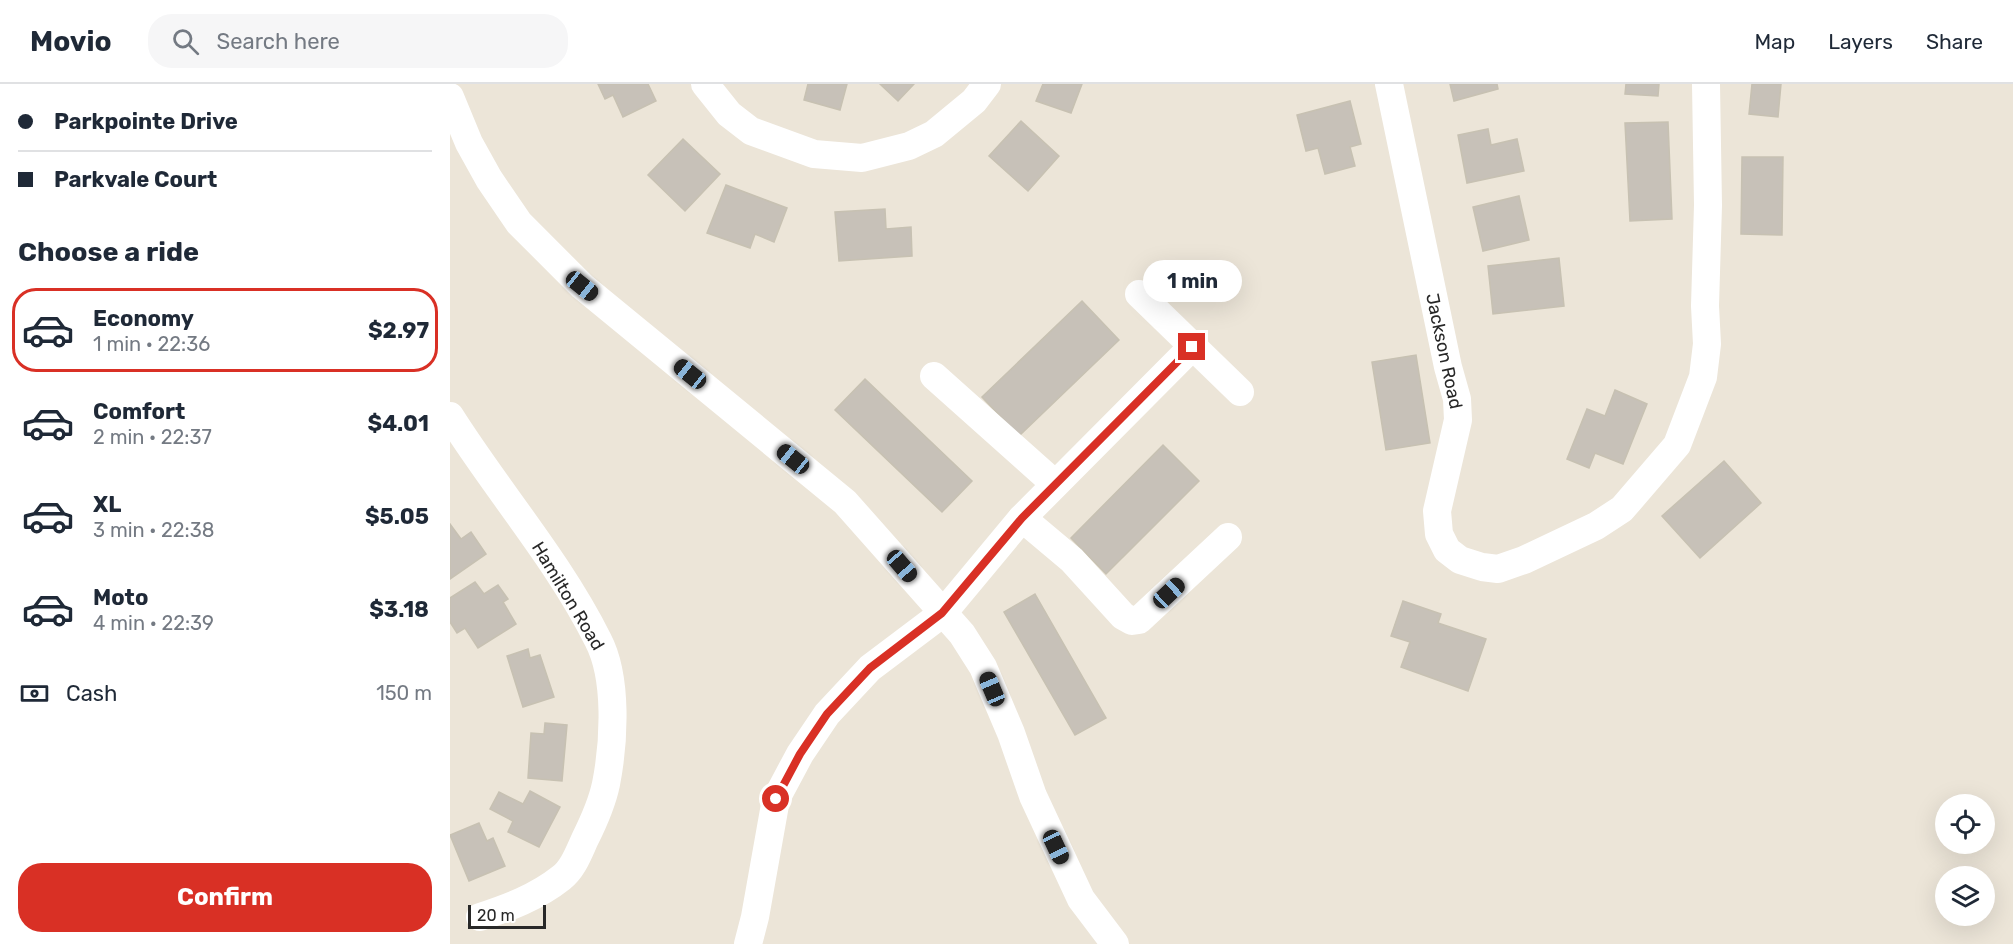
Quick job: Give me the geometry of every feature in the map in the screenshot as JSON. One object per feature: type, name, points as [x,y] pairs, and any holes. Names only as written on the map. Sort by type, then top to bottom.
[{"type":"street","points":[[705,84],[729,114],[751,132],[813,154],[862,158],[909,146],[934,134],[974,101],[987,84]]},
{"type":"street","name":"Jackson Road","points":[[1389,84],[1448,367],[1457,399],[1458,420],[1437,511],[1439,534],[1447,550],[1460,560],[1482,567],[1498,568],[1524,560],[1596,526],[1622,509],[1677,445],[1703,376],[1707,344],[1705,306],[1708,205],[1706,84]]},
{"type":"street","points":[[450,97],[469,143],[489,179],[519,223],[582,286],[845,502],[962,634],[983,667],[1011,733],[1033,796],[1081,899],[1115,944]]},
{"type":"street","points":[[1138,294],[1240,392]]},
{"type":"street","points":[[748,944],[776,799],[800,754],[827,714],[870,668],[942,613],[1022,518],[1192,347]]},
{"type":"street","points":[[934,376],[1055,484]]},
{"type":"street","name":"Hamilton Road","points":[[450,416],[480,463],[552,562],[599,642],[608,670],[612,698],[606,784],[598,813],[577,858],[563,877],[512,907],[480,917]]},
{"type":"street","points":[[1022,518],[1072,560],[1123,616],[1132,621],[1139,620],[1228,537]]},
{"type":"building","points":[[598,84],[648,84],[656,101],[623,117],[613,95],[605,99]]},
{"type":"building","points":[[808,84],[847,84],[840,110],[804,100]]},
{"type":"building","points":[[880,84],[914,84],[898,101]]},
{"type":"building","points":[[1043,84],[1082,84],[1071,113],[1036,101]]},
{"type":"building","points":[[1450,84],[1497,84],[1498,89],[1454,101]]},
{"type":"building","points":[[1626,84],[1659,84],[1658,96],[1625,94]]},
{"type":"building","points":[[1752,84],[1781,84],[1778,117],[1749,114]]},
{"type":"building","points":[[1350,101],[1361,144],[1350,147],[1355,166],[1325,174],[1318,148],[1306,151],[1297,115]]},
{"type":"building","points":[[1021,121],[1059,156],[1028,191],[989,156]]},
{"type":"building","points":[[1668,122],[1672,219],[1630,221],[1625,123]]},
{"type":"building","points":[[1488,129],[1491,145],[1517,139],[1524,171],[1467,183],[1458,135]]},
{"type":"building","points":[[683,139],[720,174],[685,211],[648,175]]},
{"type":"building","points":[[1742,157],[1783,157],[1782,235],[1741,234]]},
{"type":"building","points":[[726,185],[787,208],[774,242],[755,234],[750,248],[707,233]]},
{"type":"building","points":[[1519,196],[1529,240],[1483,251],[1473,207]]},
{"type":"building","points":[[885,209],[886,229],[911,227],[912,256],[839,261],[835,212]]},
{"type":"building","points":[[1559,258],[1564,306],[1493,314],[1488,266]]},
{"type":"building","points":[[1082,301],[1119,340],[1019,436],[982,397]]},
{"type":"building","points":[[1416,355],[1430,443],[1386,450],[1372,362]]},
{"type":"building","points":[[865,379],[972,481],[942,512],[835,410]]},
{"type":"building","points":[[1615,390],[1647,404],[1623,464],[1595,453],[1589,468],[1567,459],[1587,409],[1605,416]]},
{"type":"building","points":[[1163,445],[1199,481],[1106,574],[1071,538]]},
{"type":"building","points":[[1724,461],[1761,503],[1700,558],[1662,516]]},
{"type":"building","points":[[450,524],[461,539],[471,532],[486,554],[450,579]]},
{"type":"building","points":[[475,582],[484,594],[498,585],[508,599],[503,602],[516,624],[478,648],[465,628],[457,633],[450,622],[450,598]]},
{"type":"building","points":[[1035,594],[1106,718],[1075,735],[1004,612]]},
{"type":"building","points":[[1403,601],[1441,614],[1438,623],[1486,639],[1468,691],[1401,667],[1410,642],[1391,636]]},
{"type":"building","points":[[528,649],[530,658],[540,655],[554,697],[523,707],[507,656]]},
{"type":"building","points":[[545,723],[567,725],[562,781],[528,778],[531,733],[544,734]]},
{"type":"building","points":[[530,791],[560,807],[539,847],[508,832],[513,821],[490,809],[499,792],[523,804]]},
{"type":"building","points":[[479,823],[487,841],[493,838],[505,866],[469,881],[450,835]]},
{"type":"route","points":[[776,799],[800,754],[827,714],[870,668],[942,613],[1022,518],[1192,347]]}]
